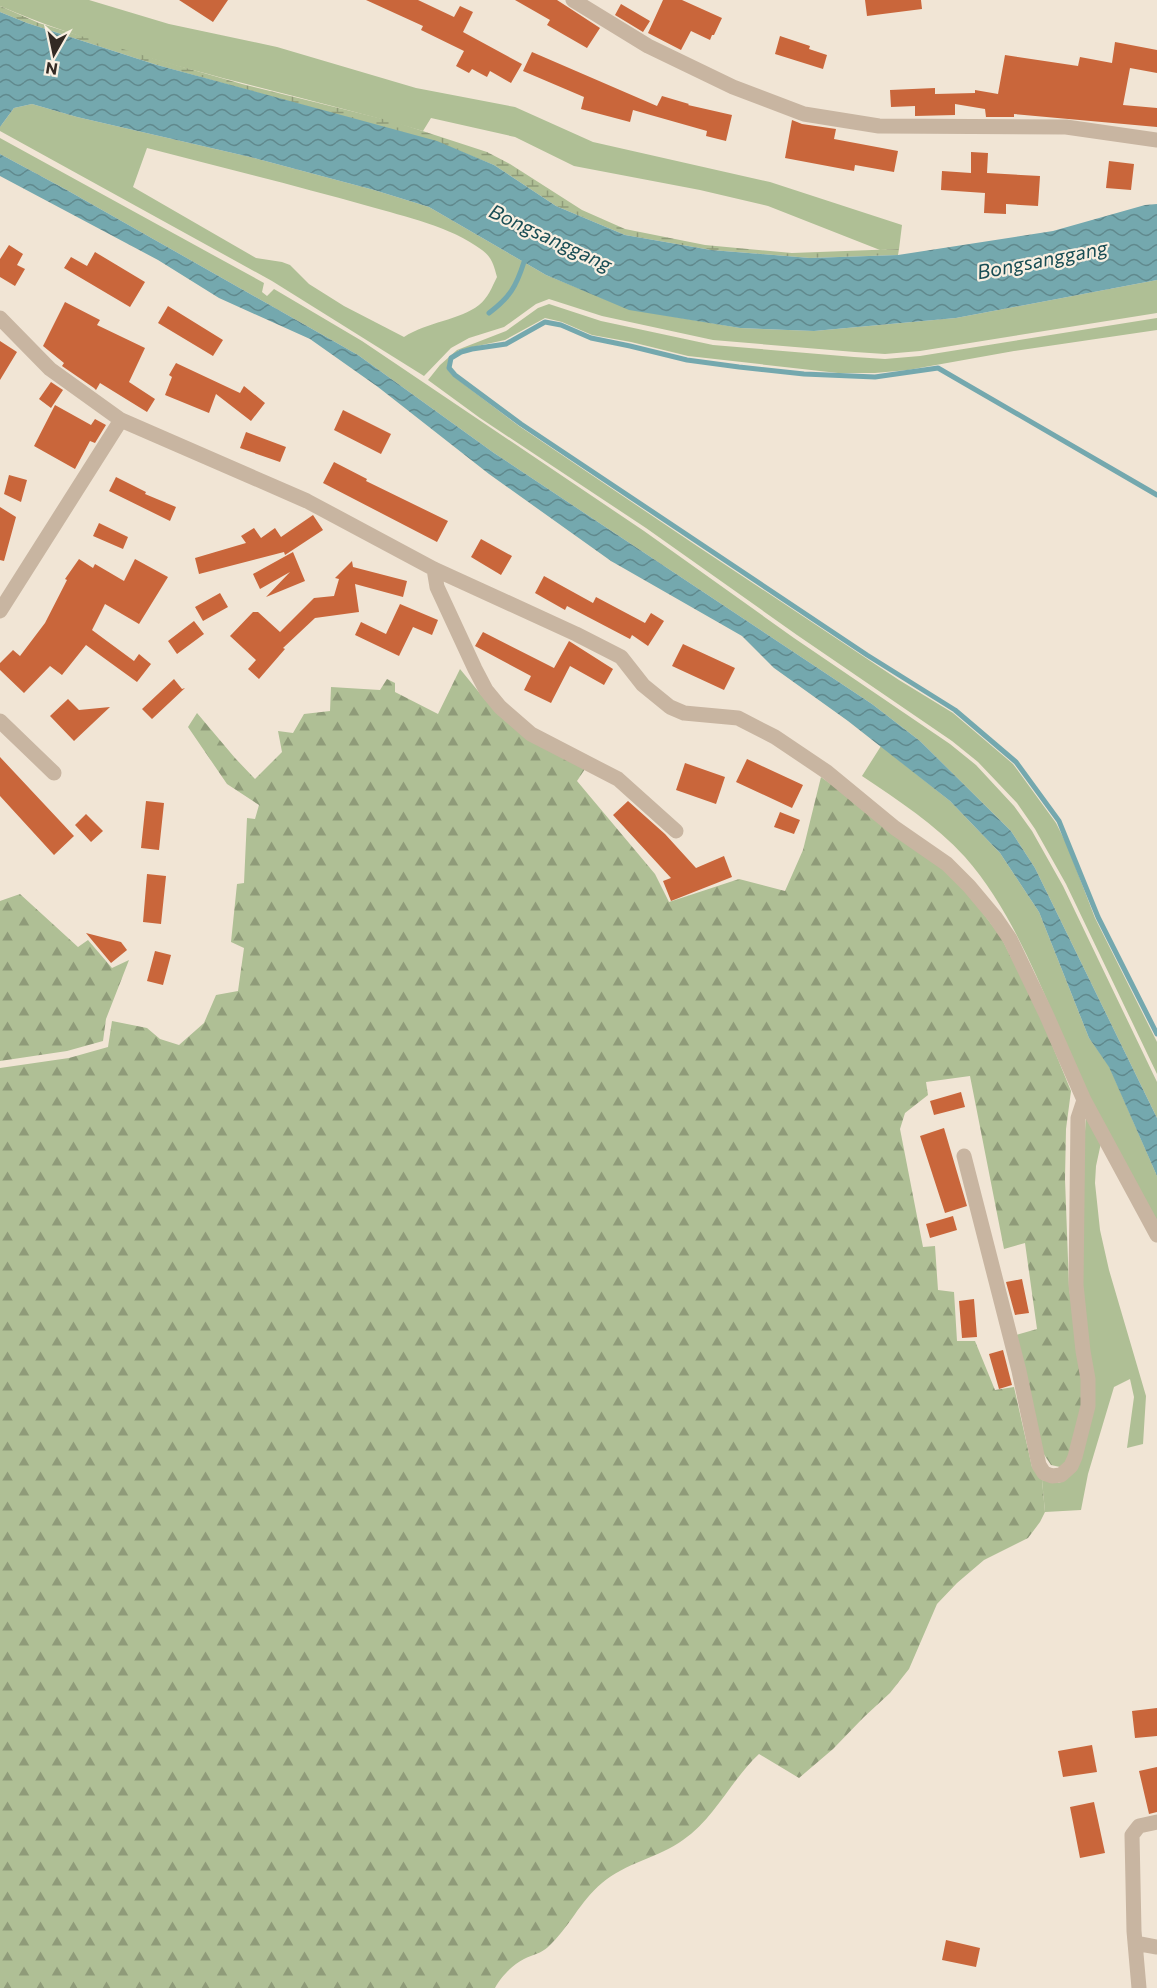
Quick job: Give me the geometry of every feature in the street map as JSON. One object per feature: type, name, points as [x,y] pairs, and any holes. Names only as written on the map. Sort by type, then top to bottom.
[{"type":"street","points":[[573,0],[648,46],[690,67],[733,87],[804,114],[879,126],[1066,127],[1157,140]]},
{"type":"street","points":[[0,318],[50,369],[121,420],[307,501],[434,569],[621,657],[643,685],[670,707],[684,713],[738,718],[774,737],[827,772],[895,828],[947,864],[988,909],[1010,939],[1084,1100],[1157,1235]]},
{"type":"street","points":[[0,611],[121,420]]},
{"type":"street","points":[[434,569],[437,587],[475,669],[486,690],[500,706],[531,734],[618,778],[676,831]]},
{"type":"street","points":[[0,721],[54,773]]},
{"type":"street","points":[[964,1156],[1019,1371],[1039,1465],[1044,1473],[1052,1476],[1061,1475],[1067,1472],[1075,1457],[1088,1406],[1088,1378],[1076,1285],[1078,1118],[1084,1100]]},
{"type":"street","points":[[1139,1988],[1135,1943],[1132,1835],[1139,1826],[1157,1822]]},
{"type":"street","points":[[1135,1943],[1157,1947]]},
{"type":"green space","points":[[0,0],[89,0],[169,24],[277,47],[416,88],[515,107],[593,142],[770,182],[902,225],[899,249],[880,250],[768,206],[700,190],[574,166],[515,137],[431,118],[423,131],[156,60],[51,26],[0,6]]},
{"type":"green space","points":[[0,6],[39,23],[155,59],[242,84],[395,122],[487,152],[582,210],[625,229],[705,245],[792,253],[899,249],[898,255],[810,258],[711,250],[625,235],[556,206],[494,165],[437,142],[157,65],[27,23],[0,12]]},
{"type":"green space","points":[[32,104],[77,117],[250,157],[429,207],[546,275],[629,309],[740,328],[814,331],[956,318],[1157,280],[1157,313],[920,351],[885,354],[713,340],[602,316],[549,299],[536,304],[504,327],[469,338],[451,348],[424,376],[272,281],[0,131],[0,127],[14,108]],"holes":[[[147,148],[340,198],[442,228],[485,253],[492,262],[497,277],[490,292],[479,305],[404,337],[344,306],[309,284],[290,265],[256,258],[133,187]]]},
{"type":"green space","points":[[0,138],[264,283],[262,292],[267,296],[274,289],[362,341],[644,531],[794,638],[950,744],[976,765],[1014,806],[1032,831],[1063,886],[1157,1082],[1157,1118],[1035,868],[1011,831],[920,741],[872,704],[494,453],[358,355],[0,154]]},
{"type":"green space","points":[[549,304],[601,321],[713,345],[885,359],[920,356],[1157,318],[1157,330],[1014,351],[908,370],[838,373],[688,356],[592,335],[562,322],[545,318],[505,340],[459,350],[449,358],[447,369],[519,426],[899,680],[953,713],[1013,764],[1056,823],[1067,845],[1095,918],[1157,1042],[1157,1074],[1066,884],[1035,829],[1017,803],[978,762],[952,741],[646,528],[480,418],[428,380],[440,365],[457,350],[506,331],[538,308]]},
{"type":"green space","points":[[460,669],[487,702],[587,766],[577,781],[655,874],[669,902],[739,879],[785,891],[803,850],[821,777],[918,847],[964,888],[1001,937],[1039,1013],[1071,1091],[1066,1129],[1065,1179],[1069,1287],[1084,1396],[1067,1462],[1060,1467],[1051,1465],[1043,1453],[1016,1335],[1037,1329],[1025,1243],[1004,1249],[970,1076],[926,1082],[928,1095],[905,1113],[900,1129],[923,1247],[935,1246],[938,1290],[954,1292],[957,1341],[975,1341],[995,1390],[1014,1387],[1032,1467],[1042,1480],[1045,1512],[1028,1538],[984,1560],[937,1604],[909,1669],[890,1693],[833,1749],[799,1778],[759,1754],[694,1831],[663,1852],[621,1870],[602,1883],[548,1947],[516,1964],[503,1976],[495,1988],[0,1988],[0,1068],[69,1058],[108,1047],[112,1021],[147,1028],[160,1039],[179,1045],[204,1023],[216,995],[238,991],[244,948],[231,942],[237,884],[244,883],[247,818],[255,819],[259,805],[227,784],[188,727],[197,713],[255,779],[282,752],[278,731],[293,733],[304,714],[330,711],[331,687],[380,690],[387,679],[395,683],[395,692],[438,714]]},
{"type":"green space","points":[[881,746],[950,801],[1000,853],[1039,912],[1089,1038],[1109,1066],[1157,1176],[1157,1225],[1095,1108],[1019,939],[985,882],[965,857],[941,834],[862,776]]},
{"type":"green space","points":[[20,894],[78,947],[88,940],[112,968],[129,960],[106,1019],[103,1041],[67,1051],[0,1061],[0,901]]},
{"type":"green space","points":[[1086,1115],[1101,1143],[1095,1183],[1100,1230],[1109,1270],[1146,1396],[1143,1444],[1127,1448],[1134,1397],[1130,1379],[1114,1387],[1088,1474],[1081,1510],[1045,1512],[1042,1480],[1058,1483],[1064,1481],[1087,1348],[1079,1228]]},
{"type":"water","name":"Bongsanggang","points":[[0,12],[157,65],[437,141],[494,165],[556,206],[625,235],[711,250],[810,258],[898,255],[1053,231],[1145,205],[1157,204],[1157,280],[956,318],[814,331],[740,328],[629,310],[546,275],[429,207],[374,190],[32,104],[14,108],[0,127]]},
{"type":"water","points":[[0,154],[358,355],[494,453],[872,704],[920,741],[1011,831],[1035,868],[1157,1118],[1157,1176],[1109,1067],[1089,1038],[1039,912],[1000,853],[950,801],[848,721],[774,668],[742,636],[611,561],[489,474],[378,387],[310,339],[219,298],[158,260],[0,176]]},
{"type":"building","points":[[179,0],[228,0],[213,22]]},
{"type":"building","points":[[366,0],[418,0],[454,17],[460,6],[473,12],[463,32],[522,64],[511,83],[490,71],[487,77],[472,69],[469,73],[456,66],[464,51],[421,30],[423,26]]},
{"type":"building","points":[[515,0],[557,0],[600,28],[587,48],[547,25],[550,20]]},
{"type":"building","points":[[663,0],[682,0],[722,18],[714,35],[710,40],[691,31],[681,50],[648,33]]},
{"type":"building","points":[[865,0],[921,0],[922,9],[867,16]]},
{"type":"building","points":[[621,4],[650,21],[643,32],[615,15]]},
{"type":"building","points":[[780,36],[810,46],[809,49],[827,55],[823,69],[775,54]]},
{"type":"building","points":[[1115,42],[1157,50],[1157,73],[1130,68],[1123,105],[1157,108],[1157,127],[1014,114],[1014,117],[986,117],[985,109],[955,104],[955,115],[915,116],[915,106],[891,107],[890,90],[935,88],[935,94],[975,93],[975,90],[998,94],[1005,55],[1078,66],[1080,57],[1112,63]]},
{"type":"building","points":[[532,52],[657,106],[662,96],[688,105],[732,115],[726,141],[706,136],[707,131],[633,110],[630,122],[581,109],[584,97],[523,71]]},
{"type":"building","points":[[792,120],[802,124],[836,129],[834,139],[898,151],[894,172],[855,165],[854,171],[785,158]]},
{"type":"building","points":[[971,152],[988,153],[987,173],[1040,176],[1038,206],[1006,204],[1006,214],[984,213],[985,193],[941,190],[942,171],[971,173]]},
{"type":"building","points":[[1109,161],[1134,164],[1131,190],[1106,188]]},
{"type":"building","points":[[9,245],[23,254],[17,265],[25,269],[15,286],[0,277],[0,259]]},
{"type":"building","points":[[95,252],[145,282],[130,307],[64,268],[71,257],[87,266]]},
{"type":"building","points":[[65,302],[100,320],[97,325],[145,348],[129,382],[155,399],[147,412],[100,383],[96,390],[62,366],[64,363],[43,346]]},
{"type":"building","points":[[168,306],[223,340],[213,356],[158,323]]},
{"type":"building","points":[[0,341],[17,352],[0,380]]},
{"type":"building","points":[[176,363],[240,393],[244,386],[265,403],[251,421],[216,394],[209,413],[165,395],[172,377],[169,375]]},
{"type":"building","points":[[51,382],[63,390],[51,408],[39,399]]},
{"type":"building","points":[[55,405],[91,425],[95,419],[106,425],[95,443],[90,441],[75,469],[34,446]]},
{"type":"building","points":[[343,410],[391,434],[381,454],[334,430]]},
{"type":"building","points":[[246,432],[286,447],[280,462],[240,448]]},
{"type":"building","points":[[334,462],[367,479],[366,481],[448,521],[437,542],[323,483]]},
{"type":"building","points":[[9,475],[27,480],[21,502],[4,494]]},
{"type":"building","points":[[116,477],[146,492],[145,494],[176,507],[170,521],[109,491]]},
{"type":"building","points":[[0,507],[16,517],[4,561],[0,560]]},
{"type":"building","points":[[313,515],[323,530],[285,555],[284,552],[199,574],[195,558],[246,543],[241,536],[254,528],[261,538],[275,528],[281,537]]},
{"type":"building","points":[[99,523],[128,537],[123,549],[93,536]]},
{"type":"building","points":[[481,539],[512,556],[501,575],[471,557]]},
{"type":"building","points":[[293,552],[305,581],[266,597],[290,572],[260,589],[253,574]]},
{"type":"building","points":[[79,559],[93,568],[95,564],[124,581],[135,559],[168,577],[139,624],[105,604],[92,630],[134,661],[139,654],[151,664],[137,682],[86,645],[62,675],[50,666],[24,693],[0,670],[0,663],[13,650],[20,656],[45,623],[67,580],[65,579]]},
{"type":"building","points":[[352,561],[353,567],[407,581],[403,597],[355,584],[359,612],[315,618],[283,648],[285,649],[259,679],[248,669],[256,660],[230,636],[253,612],[258,612],[280,632],[314,598],[334,596],[339,579],[335,578]]},
{"type":"building","points":[[544,576],[593,603],[596,597],[645,623],[651,613],[664,621],[648,646],[632,635],[630,639],[567,606],[565,610],[535,593]]},
{"type":"building","points":[[220,593],[228,607],[203,621],[195,607]]},
{"type":"building","points":[[400,604],[438,620],[432,635],[413,627],[399,656],[355,635],[361,622],[386,634]]},
{"type":"building","points":[[194,621],[204,634],[177,654],[168,641]]},
{"type":"building","points":[[483,632],[554,668],[569,641],[613,669],[604,685],[570,666],[551,703],[524,690],[531,676],[475,646]]},
{"type":"building","points":[[683,644],[735,668],[724,690],[672,666]]},
{"type":"building","points":[[174,679],[182,689],[185,688],[152,719],[142,709]]},
{"type":"building","points":[[68,699],[79,710],[110,707],[74,741],[50,716]]},
{"type":"building","points":[[0,757],[74,836],[54,855],[0,796]]},
{"type":"building","points":[[747,759],[803,785],[792,808],[736,782]]},
{"type":"building","points":[[685,763],[725,777],[716,804],[676,790]]},
{"type":"building","points":[[146,801],[164,803],[159,850],[141,848]]},
{"type":"building","points":[[628,801],[665,834],[696,868],[724,856],[732,877],[671,901],[663,881],[671,878],[613,815]]},
{"type":"building","points":[[780,812],[800,820],[794,834],[774,827]]},
{"type":"building","points":[[86,814],[103,831],[91,842],[75,825]]},
{"type":"building","points":[[147,874],[166,876],[161,924],[143,922]]},
{"type":"building","points":[[86,933],[121,942],[127,950],[111,963]]},
{"type":"building","points":[[155,951],[171,955],[163,985],[147,981]]},
{"type":"building","points":[[961,1092],[965,1107],[934,1115],[930,1101]]},
{"type":"building","points":[[944,1128],[967,1206],[945,1213],[920,1136]]},
{"type":"building","points":[[953,1216],[957,1230],[930,1238],[926,1224]]},
{"type":"building","points":[[1022,1279],[1029,1313],[1015,1315],[1006,1282]]},
{"type":"building","points":[[974,1299],[977,1337],[962,1338],[959,1301]]},
{"type":"building","points":[[1003,1350],[1012,1385],[999,1389],[989,1354]]},
{"type":"building","points":[[1157,1708],[1157,1736],[1135,1738],[1132,1711]]},
{"type":"building","points":[[1092,1745],[1097,1772],[1063,1777],[1058,1751]]},
{"type":"building","points":[[1157,1767],[1157,1812],[1149,1814],[1139,1771]]},
{"type":"building","points":[[1094,1802],[1105,1853],[1080,1858],[1070,1807]]},
{"type":"building","points":[[946,1940],[980,1948],[976,1967],[942,1960]]},
{"type":"waterway","points":[[489,313],[511,291],[524,262]]},
{"type":"waterway","points":[[1157,495],[938,368],[875,377],[804,374],[739,367],[687,360],[591,338],[561,325],[545,322],[506,344],[461,352],[451,358],[449,368],[455,375],[521,424],[867,655],[955,710],[1016,762],[1059,821],[1098,917],[1157,1034]]}]
